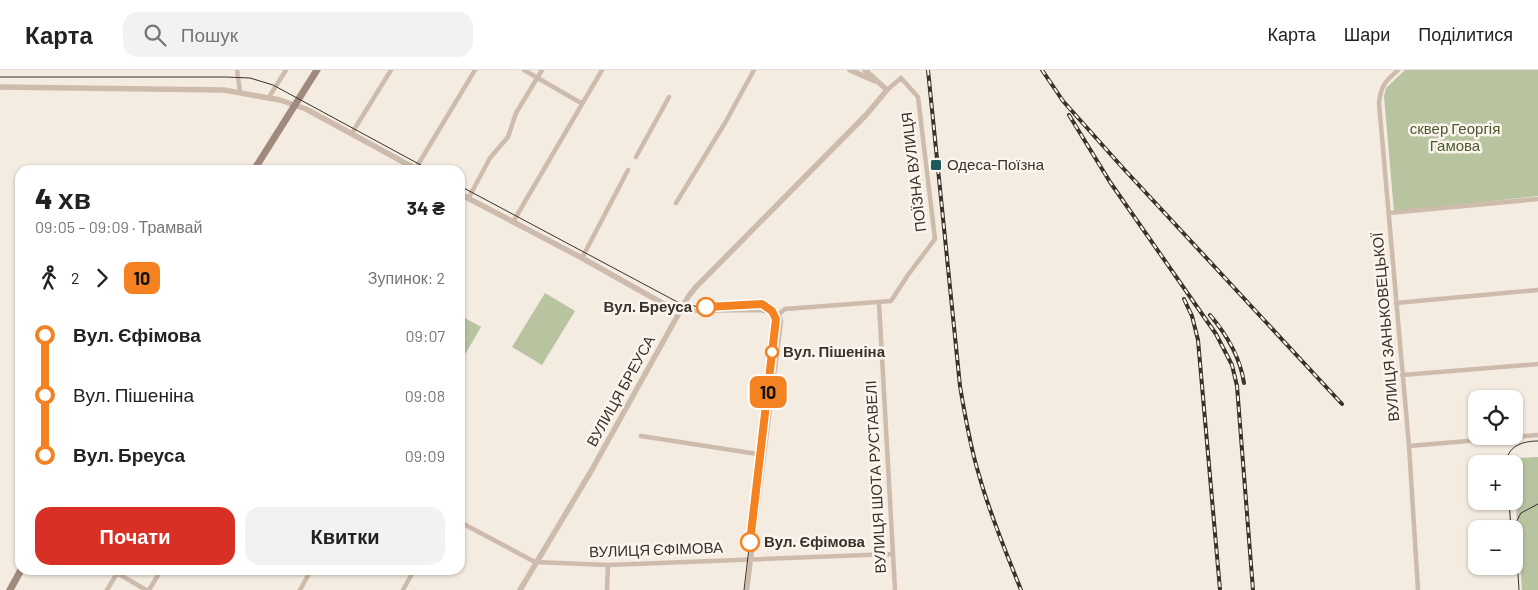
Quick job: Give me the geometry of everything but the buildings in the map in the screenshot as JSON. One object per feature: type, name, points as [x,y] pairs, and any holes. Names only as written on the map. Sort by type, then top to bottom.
[{"type":"main road","points":[[257,165],[317,70]]},
{"type":"main road","points":[[10,590],[18,575]]},
{"type":"street","points":[[237,70],[240,92]]},
{"type":"street","points":[[269,97],[286,70]]},
{"type":"street","points":[[352,133],[391,70]]},
{"type":"street","points":[[419,165],[475,70]]},
{"type":"street","points":[[524,70],[581,103]]},
{"type":"street","points":[[468,198],[490,158],[508,137],[516,113],[542,70]]},
{"type":"street","points":[[512,222],[602,70]]},
{"type":"street","points":[[676,203],[725,123],[754,70]]},
{"type":"street","points":[[850,70],[880,83]]},
{"type":"street","points":[[865,70],[887,90]]},
{"type":"street","name":"ВУЛИЦЯ ЗАНЬКОВЕЦЬКОЇ","points":[[1398,70],[1384,82],[1380,91],[1379,103],[1409,446],[1418,590]]},
{"type":"street","name":"ПОЇЗНА ВУЛИЦЯ","points":[[880,303],[891,301],[934,239],[918,97],[901,78],[887,90]]},
{"type":"street","points":[[0,87],[224,90],[269,97],[294,104],[410,165]]},
{"type":"street","name":"ВУЛИЦЯ БРЕУСА","points":[[520,590],[535,562],[590,473],[680,311],[695,288],[866,115],[887,90]]},
{"type":"street","points":[[636,157],[669,97]]},
{"type":"street","points":[[582,258],[628,170]]},
{"type":"street","points":[[465,196],[582,258],[671,308],[680,311],[759,310],[779,314]]},
{"type":"street","points":[[1389,213],[1538,199]]},
{"type":"street","points":[[1396,303],[1538,290]]},
{"type":"street","points":[[779,314],[785,309],[880,303]]},
{"type":"street","name":"ВУЛИЦЯ ШОТА РУСТАВЕЛІ","points":[[880,303],[895,590]]},
{"type":"street","points":[[747,590],[781,321],[779,314]]},
{"type":"street","points":[[1402,374],[1538,364]]},
{"type":"street","points":[[1409,446],[1538,435]]},
{"type":"street","points":[[641,436],[764,454]]},
{"type":"street","name":"ВУЛИЦЯ ЄФІМОВА","points":[[465,525],[535,562],[608,565],[892,554]]},
{"type":"street","points":[[607,590],[608,565]]},
{"type":"street","points":[[107,590],[114,575]]},
{"type":"street","points":[[123,575],[148,590],[158,575]]},
{"type":"street","points":[[300,590],[308,575]]},
{"type":"street","points":[[403,590],[411,575]]},
{"type":"green space","name":"сквер Георгія Гамова","points":[[1405,70],[1538,70],[1538,196],[1394,212],[1384,96],[1386,88]]},
{"type":"green space","points":[[545,293],[575,311],[542,365],[512,347]]},
{"type":"green space","points":[[465,318],[481,327],[465,355]]},
{"type":"green space","points":[[1538,457],[1538,590],[1522,590],[1523,520],[1517,520],[1516,510],[1523,510],[1523,458]]},
{"type":"tram line","points":[[0,77],[250,78],[273,85],[421,165]]},
{"type":"tram line","points":[[465,189],[683,305],[706,307],[762,305],[773,311],[776,322],[744,590]]},
{"type":"tram line","name":"10","points":[[706,307],[762,304],[772,311],[776,319],[750,542]]},
{"type":"tram line","points":[[1508,455],[1516,446],[1526,442],[1538,441]]},
{"type":"tram line","points":[[1519,590],[1515,524],[1521,513],[1538,504]]},
{"type":"tram line","points":[[1510,510],[1510,520]]},
{"type":"railway","points":[[928,70],[960,386],[968,431],[983,490],[1021,590]]},
{"type":"railway","points":[[1042,70],[1063,101],[1122,167],[1342,404]]},
{"type":"railway","points":[[1069,115],[1110,182],[1216,334],[1232,365],[1237,386],[1253,590]]},
{"type":"railway","points":[[1184,299],[1192,316],[1198,340],[1220,590]]},
{"type":"railway","points":[[1210,315],[1232,346],[1244,383]]},
{"type":"place","name":"Одеса-Поїзна","points":[[936,165]]},
{"type":"place","name":"Вул. Бреуса","points":[[706,307]]},
{"type":"place","name":"Вул. Пішеніна","points":[[772,352]]},
{"type":"place","name":"Вул. Єфімова","points":[[750,542]]}]
